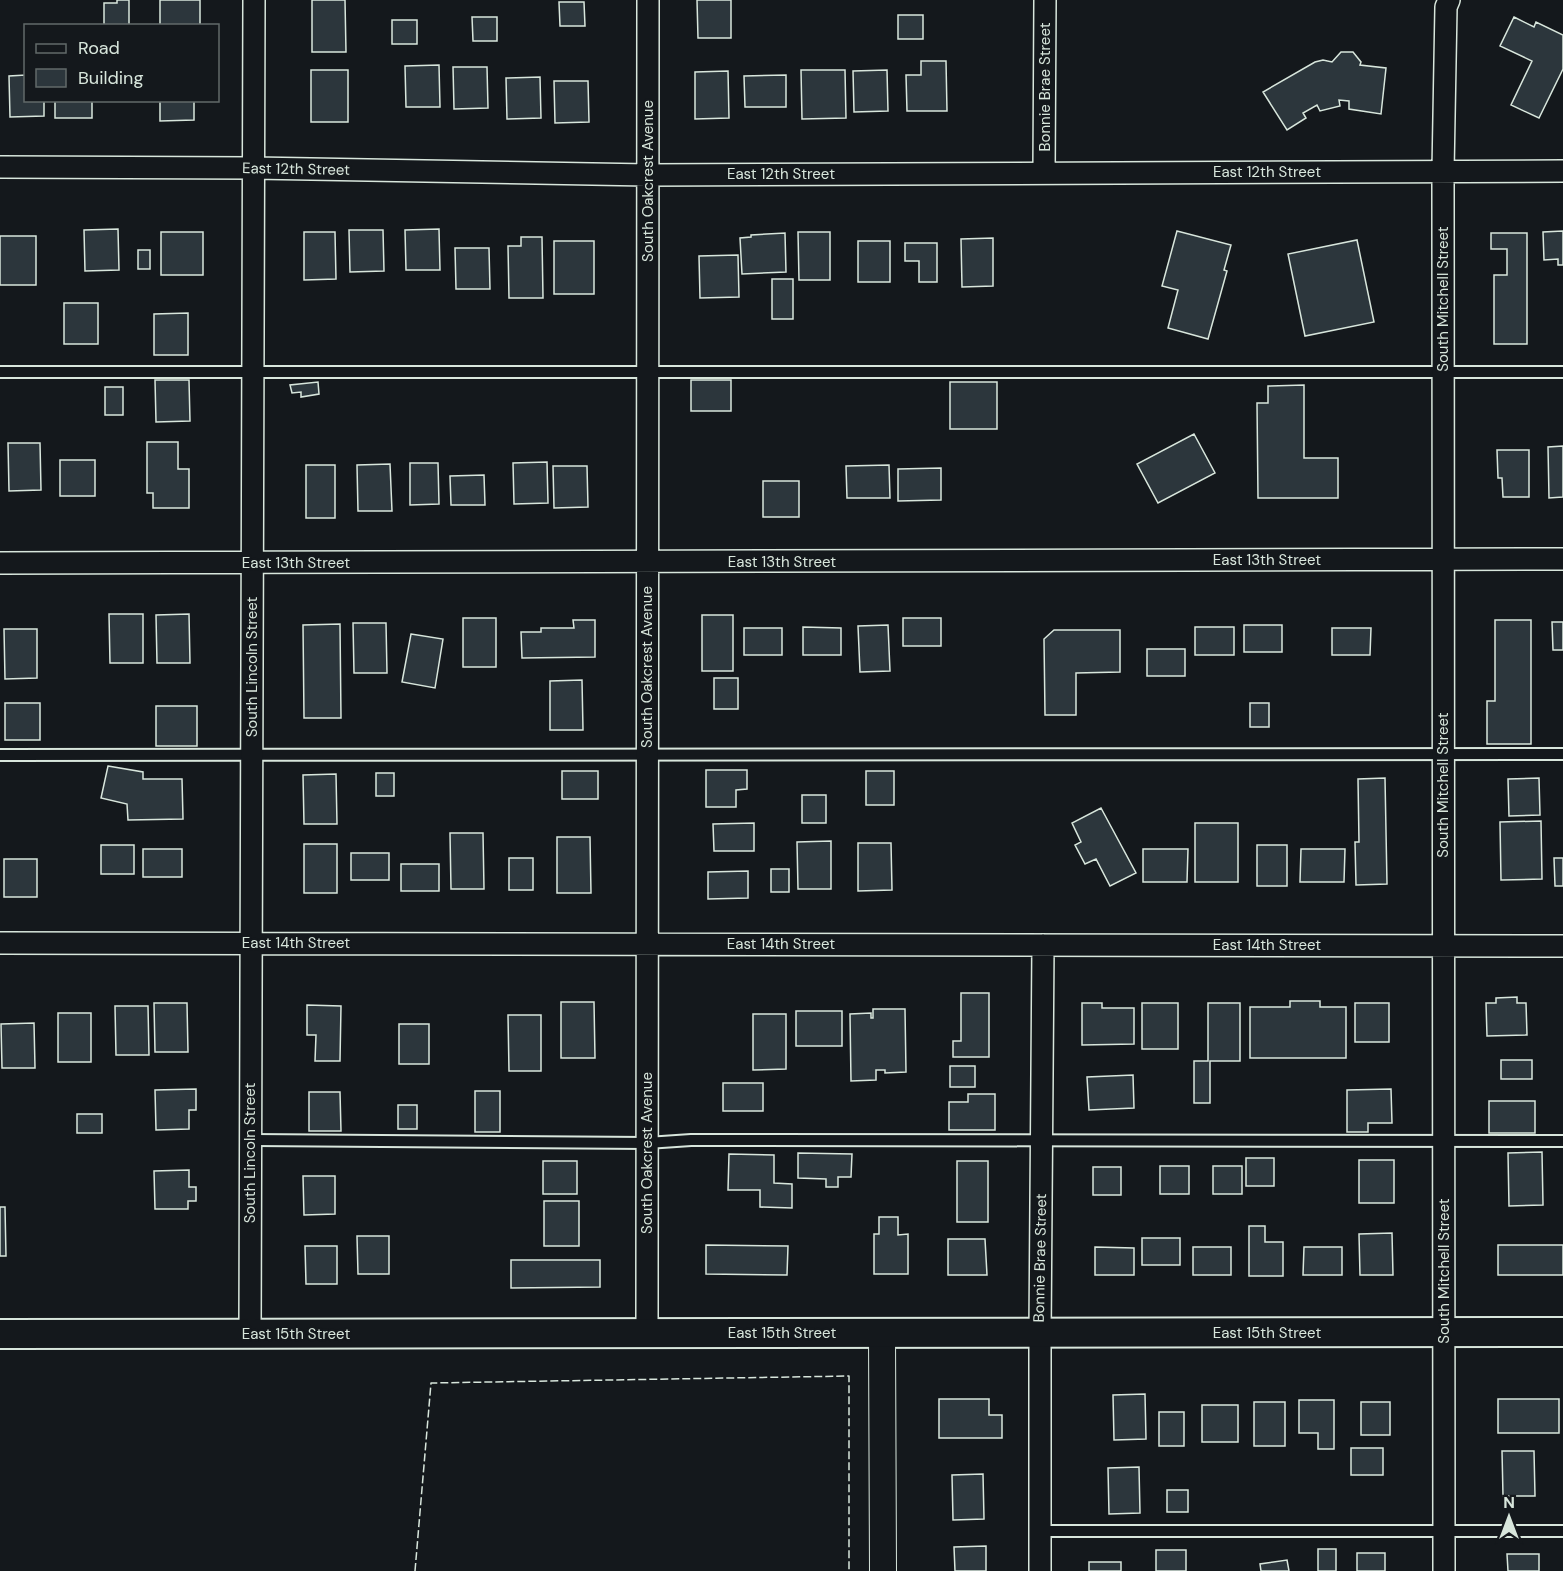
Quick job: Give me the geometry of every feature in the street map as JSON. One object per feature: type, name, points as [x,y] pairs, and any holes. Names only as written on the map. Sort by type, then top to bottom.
[{"type":"main road","name":"East 15th Street","points":[[0,1334],[1563,1332]]},
{"type":"street","name":"South Lincoln Street","points":[[250,1334],[254,0]]},
{"type":"street","name":"South Oakcrest Avenue","points":[[647,1334],[648,0]]},
{"type":"street","name":"Bonnie Brae Street","points":[[1044,173],[1045,0]]},
{"type":"street","name":"South Mitchell Street","points":[[1444,1571],[1443,171],[1446,7],[1449,0]]},
{"type":"street","name":"East 12th Street","points":[[0,167],[253,168],[648,175],[1563,171]]},
{"type":"street","name":"East 13th Street","points":[[0,562],[1563,560]]},
{"type":"street","name":"East 14th Street","points":[[0,943],[1563,946]]},
{"type":"street","name":"Bonnie Brae Street","points":[[1040,1571],[1043,945]]},
{"type":"street","points":[[882,1333],[883,1571]]},
{"type":"lane","points":[[0,372],[1563,372]]},
{"type":"lane","points":[[0,755],[1563,754]]},
{"type":"lane","points":[[250,1140],[647,1143],[691,1140],[1563,1141]]},
{"type":"lane","points":[[1040,1531],[1563,1531]]},
{"type":"building","points":[[117,0],[129,0],[129,24],[104,24],[104,3],[117,3]]},
{"type":"building","points":[[160,0],[200,0],[200,24],[160,24]]},
{"type":"building","points":[[312,0],[345,0],[346,52],[312,52]]},
{"type":"building","points":[[697,0],[731,0],[731,38],[698,38]]},
{"type":"building","points":[[559,2],[584,2],[585,26],[560,26]]},
{"type":"building","points":[[898,15],[923,15],[923,39],[898,39]]},
{"type":"building","points":[[472,17],[497,17],[497,41],[473,41]]},
{"type":"building","points":[[1514,17],[1534,27],[1536,22],[1563,35],[1563,69],[1539,118],[1511,105],[1532,61],[1500,46]]},
{"type":"building","points":[[392,20],[417,20],[417,44],[392,44]]},
{"type":"building","points":[[1341,52],[1353,52],[1361,62],[1360,65],[1386,68],[1381,114],[1349,109],[1349,101],[1339,100],[1340,106],[1320,111],[1317,105],[1303,113],[1306,118],[1287,130],[1263,92],[1315,62],[1323,60],[1332,62]]},
{"type":"building","points":[[921,61],[946,61],[947,111],[907,111],[906,75],[921,75]]},
{"type":"building","points":[[439,65],[440,107],[406,107],[405,66]]},
{"type":"building","points":[[453,67],[487,67],[488,108],[454,109]]},
{"type":"building","points":[[311,70],[348,70],[348,122],[311,122]]},
{"type":"building","points":[[801,70],[845,70],[846,118],[802,119]]},
{"type":"building","points":[[887,70],[888,111],[854,112],[853,71]]},
{"type":"building","points":[[728,71],[729,118],[695,119],[695,72]]},
{"type":"building","points":[[24,75],[24,102],[44,102],[44,116],[10,117],[9,76]]},
{"type":"building","points":[[786,75],[786,107],[745,107],[744,76]]},
{"type":"building","points":[[540,77],[541,118],[507,119],[506,78]]},
{"type":"building","points":[[554,81],[588,81],[589,122],[555,123]]},
{"type":"building","points":[[55,102],[92,102],[92,118],[55,118]]},
{"type":"building","points":[[160,102],[194,102],[194,120],[160,121]]},
{"type":"building","points":[[118,229],[119,270],[85,271],[84,230]]},
{"type":"building","points":[[439,229],[440,270],[406,270],[405,230]]},
{"type":"building","points":[[349,230],[383,230],[384,271],[350,272]]},
{"type":"building","points":[[1177,231],[1231,245],[1224,270],[1227,271],[1208,339],[1168,328],[1178,290],[1162,286]]},
{"type":"building","points":[[1563,231],[1563,265],[1558,265],[1558,259],[1544,260],[1543,232]]},
{"type":"building","points":[[161,232],[203,232],[203,275],[161,275]]},
{"type":"building","points":[[304,232],[335,232],[336,279],[304,280]]},
{"type":"building","points":[[798,232],[830,232],[830,280],[799,280]]},
{"type":"building","points":[[785,233],[786,272],[742,274],[740,238]]},
{"type":"building","points":[[1491,233],[1527,233],[1527,344],[1494,344],[1494,275],[1507,275],[1507,249],[1491,249]]},
{"type":"building","points":[[0,236],[36,236],[36,285],[0,285]]},
{"type":"building","points":[[521,237],[542,237],[543,298],[509,298],[508,246],[521,246]]},
{"type":"building","points":[[993,238],[993,286],[962,287],[961,239]]},
{"type":"building","points":[[1357,240],[1374,322],[1305,336],[1288,254]]},
{"type":"building","points":[[554,241],[594,241],[594,294],[554,294]]},
{"type":"building","points":[[858,241],[890,241],[890,282],[858,282]]},
{"type":"building","points":[[905,243],[937,243],[937,282],[919,282],[919,261],[905,261]]},
{"type":"building","points":[[455,248],[489,248],[490,289],[456,289]]},
{"type":"building","points":[[138,250],[150,250],[150,269],[138,269]]},
{"type":"building","points":[[738,255],[739,297],[700,298],[699,256]]},
{"type":"building","points":[[772,279],[793,279],[793,319],[772,319]]},
{"type":"building","points":[[64,303],[98,303],[98,344],[64,344]]},
{"type":"building","points":[[188,313],[188,355],[154,355],[154,314]]},
{"type":"building","points":[[155,380],[189,380],[190,421],[156,422]]},
{"type":"building","points":[[691,380],[731,380],[731,411],[691,411]]},
{"type":"building","points":[[318,382],[319,394],[301,397],[301,392],[292,393],[290,385]]},
{"type":"building","points":[[950,382],[997,382],[997,429],[950,429]]},
{"type":"building","points":[[1304,385],[1304,458],[1338,458],[1338,498],[1258,498],[1257,403],[1268,403],[1268,386]]},
{"type":"building","points":[[105,387],[123,387],[123,415],[105,415]]},
{"type":"building","points":[[1194,434],[1215,473],[1158,503],[1137,464]]},
{"type":"building","points":[[147,442],[178,442],[178,469],[189,469],[189,508],[153,508],[153,493],[147,493]]},
{"type":"building","points":[[8,443],[40,443],[41,490],[9,491]]},
{"type":"building","points":[[1563,446],[1563,497],[1549,498],[1548,447]]},
{"type":"building","points":[[1497,450],[1529,450],[1529,497],[1503,497],[1502,478],[1498,478]]},
{"type":"building","points":[[60,460],[95,460],[95,496],[60,496]]},
{"type":"building","points":[[547,462],[548,503],[514,504],[513,463]]},
{"type":"building","points":[[410,463],[438,463],[439,504],[410,505]]},
{"type":"building","points":[[390,464],[392,511],[358,511],[357,465]]},
{"type":"building","points":[[306,465],[335,465],[335,518],[306,518]]},
{"type":"building","points":[[889,465],[890,498],[847,498],[846,466]]},
{"type":"building","points":[[553,466],[587,466],[588,507],[554,508]]},
{"type":"building","points":[[941,468],[941,500],[898,501],[898,469]]},
{"type":"building","points":[[484,475],[485,505],[451,505],[450,476]]},
{"type":"building","points":[[763,481],[799,481],[799,517],[763,517]]},
{"type":"building","points":[[109,614],[143,614],[143,663],[110,663]]},
{"type":"building","points":[[189,614],[190,663],[157,663],[156,615]]},
{"type":"building","points":[[702,615],[733,615],[733,671],[702,671]]},
{"type":"building","points":[[463,618],[496,618],[496,667],[463,667]]},
{"type":"building","points":[[903,618],[941,618],[941,646],[903,646]]},
{"type":"building","points":[[573,620],[595,620],[595,657],[522,658],[521,632],[541,632],[541,628],[574,628]]},
{"type":"building","points":[[1495,620],[1531,620],[1531,744],[1487,744],[1487,701],[1495,701]]},
{"type":"building","points":[[1552,622],[1563,622],[1563,650],[1553,650]]},
{"type":"building","points":[[353,623],[386,623],[387,673],[354,673]]},
{"type":"building","points":[[340,624],[341,718],[304,718],[303,625]]},
{"type":"building","points":[[888,625],[890,671],[860,672],[858,626]]},
{"type":"building","points":[[1244,625],[1282,625],[1282,652],[1244,652]]},
{"type":"building","points":[[803,627],[841,628],[841,655],[803,655]]},
{"type":"building","points":[[1195,627],[1234,627],[1234,655],[1195,655]]},
{"type":"building","points":[[744,628],[782,628],[782,655],[744,655]]},
{"type":"building","points":[[1332,628],[1371,628],[1370,655],[1332,655]]},
{"type":"building","points":[[4,629],[37,629],[37,678],[5,679]]},
{"type":"building","points":[[1054,630],[1120,630],[1120,672],[1076,673],[1076,715],[1045,715],[1044,639]]},
{"type":"building","points":[[411,634],[443,639],[435,688],[402,682]]},
{"type":"building","points":[[1147,649],[1185,649],[1185,676],[1147,676]]},
{"type":"building","points":[[714,678],[738,678],[738,709],[714,709]]},
{"type":"building","points":[[582,680],[583,730],[550,730],[550,681]]},
{"type":"building","points":[[5,703],[40,703],[40,740],[5,740]]},
{"type":"building","points":[[1250,703],[1269,703],[1269,727],[1250,727]]},
{"type":"building","points":[[156,706],[197,706],[197,746],[156,746]]},
{"type":"building","points":[[108,766],[143,772],[143,779],[182,779],[183,819],[128,820],[127,804],[101,798]]},
{"type":"building","points":[[706,770],[747,770],[747,789],[736,790],[736,807],[706,807]]},
{"type":"building","points":[[562,771],[598,771],[598,799],[562,799]]},
{"type":"building","points":[[866,771],[894,771],[894,805],[866,805]]},
{"type":"building","points":[[376,773],[394,773],[394,796],[376,796]]},
{"type":"building","points":[[336,774],[337,824],[304,824],[303,775]]},
{"type":"building","points":[[1385,778],[1387,884],[1356,885],[1355,842],[1359,842],[1358,779]]},
{"type":"building","points":[[1539,778],[1540,815],[1509,816],[1508,779]]},
{"type":"building","points":[[802,795],[826,795],[826,823],[802,823]]},
{"type":"building","points":[[1101,808],[1136,873],[1110,886],[1096,859],[1085,864],[1075,845],[1081,842],[1072,823]]},
{"type":"building","points":[[1541,821],[1542,879],[1501,880],[1500,822]]},
{"type":"building","points":[[754,823],[754,851],[714,851],[713,824]]},
{"type":"building","points":[[1195,823],[1238,823],[1238,882],[1195,882]]},
{"type":"building","points":[[450,833],[483,833],[484,889],[451,889]]},
{"type":"building","points":[[557,837],[590,837],[591,893],[557,893]]},
{"type":"building","points":[[831,841],[831,889],[798,889],[797,842]]},
{"type":"building","points":[[858,843],[891,843],[892,890],[858,891]]},
{"type":"building","points":[[304,844],[337,844],[337,893],[304,893]]},
{"type":"building","points":[[101,845],[134,845],[134,874],[101,874]]},
{"type":"building","points":[[1257,845],[1287,845],[1287,886],[1257,886]]},
{"type":"building","points":[[143,849],[182,849],[182,877],[143,877]]},
{"type":"building","points":[[1143,849],[1188,849],[1187,882],[1143,882]]},
{"type":"building","points":[[1301,849],[1345,849],[1344,882],[1300,882]]},
{"type":"building","points":[[351,853],[389,853],[389,880],[351,880]]},
{"type":"building","points":[[509,858],[533,858],[533,890],[509,890]]},
{"type":"building","points":[[1554,858],[1563,858],[1563,886],[1555,886]]},
{"type":"building","points":[[4,859],[37,859],[37,897],[4,897]]},
{"type":"building","points":[[401,864],[439,864],[439,891],[401,891]]},
{"type":"building","points":[[771,869],[789,869],[789,892],[771,892]]},
{"type":"building","points":[[748,871],[748,898],[708,899],[708,872]]},
{"type":"building","points":[[961,993],[989,993],[989,1057],[953,1057],[953,1041],[961,1041]]},
{"type":"building","points":[[1517,997],[1517,1003],[1526,1003],[1527,1035],[1487,1036],[1486,1003],[1496,1003],[1496,998]]},
{"type":"building","points":[[1290,1001],[1320,1001],[1320,1007],[1346,1007],[1346,1058],[1250,1058],[1250,1007],[1290,1007]]},
{"type":"building","points":[[561,1002],[594,1002],[595,1058],[561,1058]]},
{"type":"building","points":[[154,1003],[187,1003],[188,1052],[155,1052]]},
{"type":"building","points":[[1082,1003],[1102,1003],[1102,1008],[1134,1008],[1134,1044],[1082,1045]]},
{"type":"building","points":[[1142,1003],[1178,1003],[1178,1049],[1142,1049]]},
{"type":"building","points":[[1208,1003],[1240,1003],[1240,1061],[1210,1061],[1210,1103],[1194,1103],[1194,1061],[1208,1061]]},
{"type":"building","points":[[1355,1003],[1389,1003],[1389,1042],[1355,1042]]},
{"type":"building","points":[[307,1005],[341,1006],[340,1061],[315,1061],[316,1035],[307,1035]]},
{"type":"building","points":[[115,1006],[148,1006],[149,1055],[116,1055]]},
{"type":"building","points":[[873,1009],[905,1009],[906,1072],[885,1073],[885,1070],[876,1070],[876,1080],[851,1081],[850,1014],[871,1013],[871,1018],[873,1018]]},
{"type":"building","points":[[796,1011],[842,1011],[842,1046],[796,1046]]},
{"type":"building","points":[[58,1013],[91,1013],[91,1062],[58,1062]]},
{"type":"building","points":[[753,1014],[786,1014],[786,1069],[753,1070]]},
{"type":"building","points":[[508,1015],[541,1015],[541,1071],[509,1071]]},
{"type":"building","points":[[34,1023],[35,1068],[2,1068],[1,1024]]},
{"type":"building","points":[[399,1024],[429,1024],[429,1064],[399,1064]]},
{"type":"building","points":[[1501,1060],[1532,1060],[1532,1079],[1501,1079]]},
{"type":"building","points":[[950,1066],[975,1066],[975,1087],[950,1087]]},
{"type":"building","points":[[1133,1075],[1134,1108],[1089,1110],[1087,1077]]},
{"type":"building","points":[[723,1083],[763,1083],[763,1111],[723,1111]]},
{"type":"building","points":[[196,1089],[196,1110],[189,1110],[189,1129],[156,1130],[155,1090]]},
{"type":"building","points":[[1391,1089],[1392,1123],[1368,1123],[1368,1132],[1347,1132],[1347,1090]]},
{"type":"building","points":[[475,1091],[500,1091],[500,1132],[475,1132]]},
{"type":"building","points":[[309,1092],[340,1092],[341,1131],[309,1131]]},
{"type":"building","points":[[968,1094],[995,1094],[995,1130],[949,1130],[949,1102],[968,1102]]},
{"type":"building","points":[[1489,1101],[1535,1101],[1535,1133],[1489,1133]]},
{"type":"building","points":[[398,1105],[417,1105],[417,1129],[398,1129]]},
{"type":"building","points":[[77,1114],[102,1114],[102,1133],[77,1133]]},
{"type":"building","points":[[1542,1152],[1543,1205],[1509,1206],[1508,1153]]},
{"type":"building","points":[[798,1153],[852,1154],[851,1177],[838,1177],[838,1187],[826,1187],[826,1179],[798,1178]]},
{"type":"building","points":[[729,1154],[774,1155],[774,1183],[792,1184],[792,1208],[760,1207],[760,1190],[728,1190]]},
{"type":"building","points":[[1246,1158],[1274,1158],[1274,1186],[1246,1186]]},
{"type":"building","points":[[1359,1160],[1394,1160],[1394,1203],[1359,1203]]},
{"type":"building","points":[[543,1161],[577,1161],[577,1194],[543,1194]]},
{"type":"building","points":[[957,1161],[988,1161],[988,1222],[957,1222]]},
{"type":"building","points":[[1160,1166],[1189,1166],[1189,1194],[1160,1194]]},
{"type":"building","points":[[1213,1166],[1242,1166],[1242,1194],[1213,1194]]},
{"type":"building","points":[[1093,1167],[1121,1167],[1121,1195],[1093,1195]]},
{"type":"building","points":[[189,1170],[189,1187],[196,1187],[196,1201],[188,1201],[188,1209],[155,1209],[154,1171]]},
{"type":"building","points":[[303,1176],[335,1176],[335,1214],[304,1215]]},
{"type":"building","points":[[544,1201],[579,1201],[579,1246],[544,1246]]},
{"type":"building","points":[[0,1207],[5,1207],[6,1256],[0,1256]]},
{"type":"building","points":[[879,1217],[898,1217],[898,1235],[908,1234],[908,1274],[874,1274],[874,1234],[879,1234]]},
{"type":"building","points":[[1249,1226],[1265,1226],[1265,1242],[1283,1242],[1283,1276],[1249,1276]]},
{"type":"building","points":[[1392,1233],[1393,1275],[1360,1275],[1359,1234]]},
{"type":"building","points":[[357,1236],[389,1236],[389,1274],[358,1274]]},
{"type":"building","points":[[1142,1238],[1180,1238],[1180,1265],[1142,1265]]},
{"type":"building","points":[[948,1239],[985,1239],[987,1275],[948,1275]]},
{"type":"building","points":[[706,1245],[788,1246],[787,1275],[706,1274]]},
{"type":"building","points":[[1498,1245],[1563,1245],[1563,1275],[1498,1275]]},
{"type":"building","points":[[305,1246],[337,1246],[337,1284],[306,1284]]},
{"type":"building","points":[[1095,1247],[1134,1248],[1134,1275],[1095,1275]]},
{"type":"building","points":[[1193,1247],[1231,1247],[1231,1275],[1193,1275]]},
{"type":"building","points":[[1304,1247],[1342,1247],[1342,1275],[1303,1275]]},
{"type":"building","points":[[511,1260],[600,1260],[600,1287],[511,1288]]},
{"type":"building","points":[[1145,1394],[1146,1439],[1114,1440],[1113,1395]]},
{"type":"building","points":[[939,1399],[989,1399],[989,1415],[1002,1415],[1002,1438],[939,1438]]},
{"type":"building","points":[[1498,1399],[1559,1399],[1559,1433],[1498,1433]]},
{"type":"building","points":[[1299,1400],[1334,1400],[1334,1449],[1318,1449],[1318,1433],[1299,1433]]},
{"type":"building","points":[[1254,1402],[1285,1402],[1285,1446],[1254,1446]]},
{"type":"building","points":[[1361,1402],[1390,1402],[1390,1435],[1361,1435]]},
{"type":"building","points":[[1202,1405],[1238,1405],[1238,1442],[1202,1442]]},
{"type":"building","points":[[1159,1412],[1184,1412],[1184,1446],[1159,1446]]},
{"type":"building","points":[[1351,1448],[1383,1448],[1383,1475],[1351,1475]]},
{"type":"building","points":[[1502,1451],[1534,1451],[1535,1496],[1503,1496]]},
{"type":"building","points":[[1139,1467],[1140,1513],[1109,1514],[1108,1468]]},
{"type":"building","points":[[983,1474],[984,1519],[953,1520],[952,1475]]},
{"type":"building","points":[[1167,1490],[1188,1490],[1188,1512],[1167,1512]]},
{"type":"building","points":[[986,1546],[986,1571],[955,1571],[954,1547]]},
{"type":"building","points":[[1318,1549],[1336,1549],[1336,1571],[1318,1571]]},
{"type":"building","points":[[1156,1550],[1186,1550],[1186,1571],[1156,1571]]},
{"type":"building","points":[[1357,1553],[1385,1553],[1385,1571],[1357,1571]]},
{"type":"building","points":[[1507,1554],[1539,1554],[1539,1571],[1508,1571]]},
{"type":"building","points":[[1287,1560],[1289,1571],[1261,1571],[1260,1564]]},
{"type":"building","points":[[1089,1562],[1121,1562],[1121,1571],[1089,1571]]},
{"type":"fence","points":[[415,1571],[431,1383],[849,1376],[849,1571]]}]
